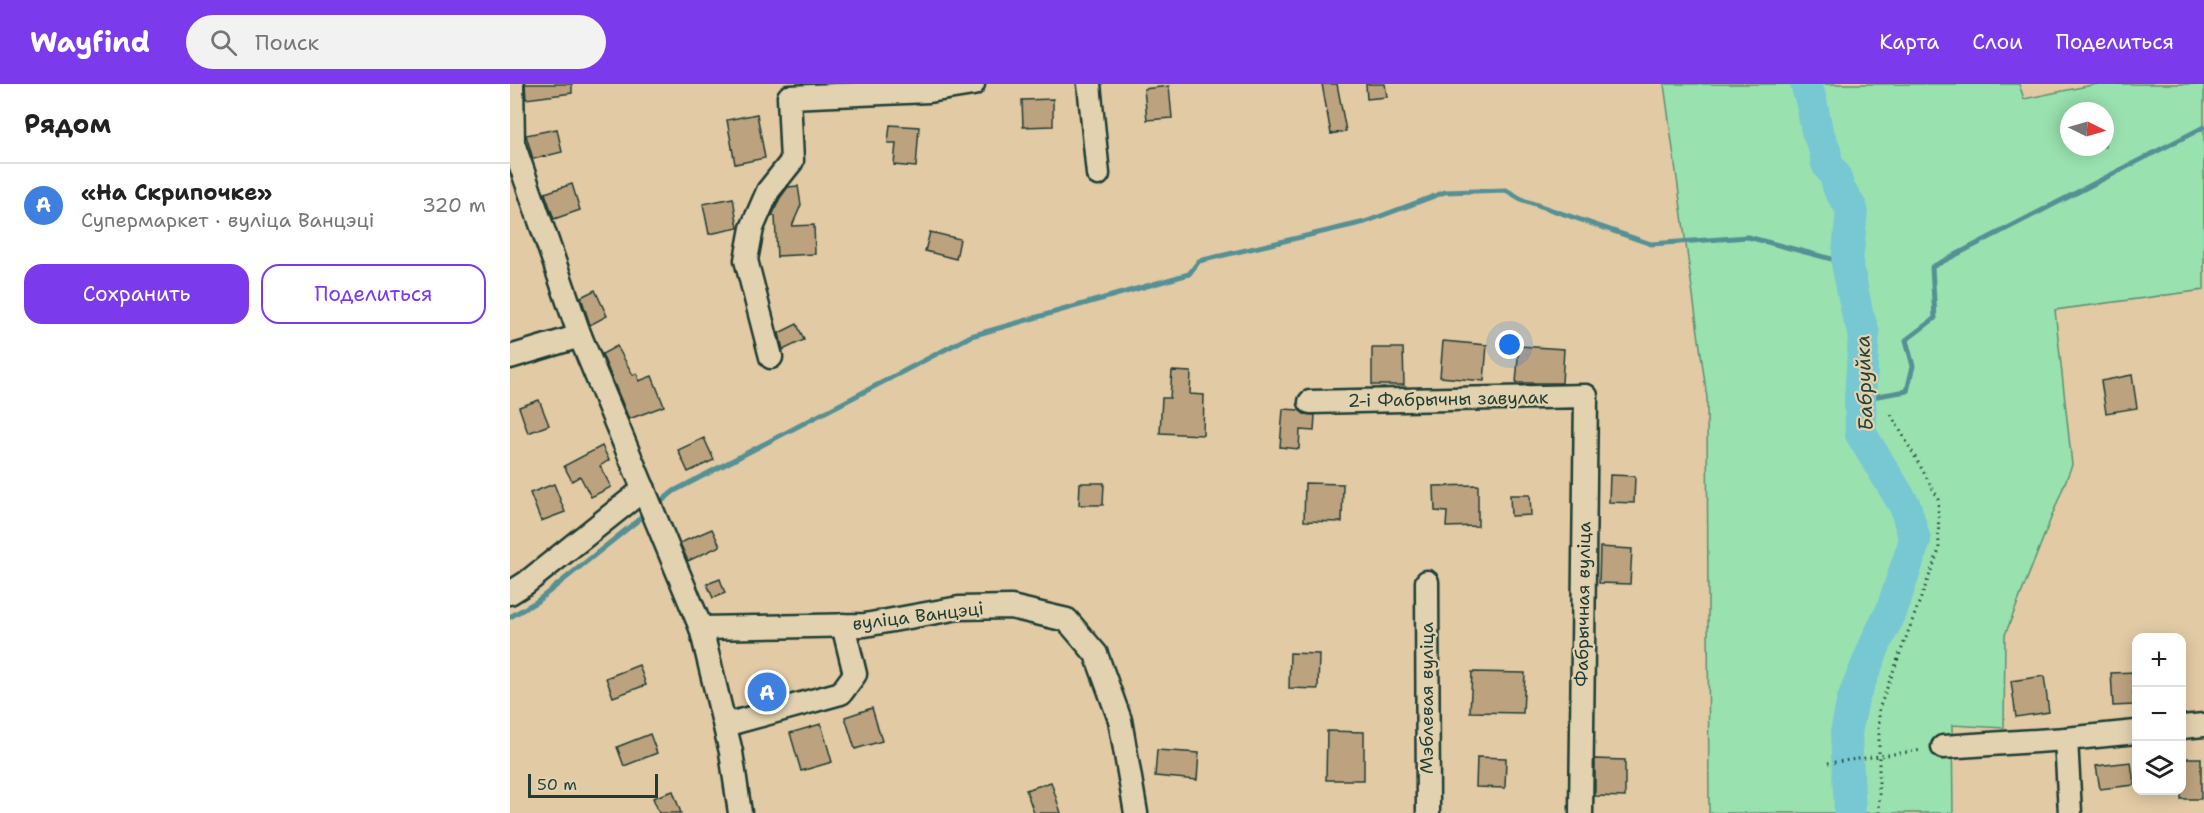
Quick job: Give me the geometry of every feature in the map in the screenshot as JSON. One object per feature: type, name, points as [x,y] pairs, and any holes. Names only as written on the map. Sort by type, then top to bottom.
[{"type":"street","points":[[512,84],[512,143],[580,336],[701,628],[731,752],[740,813]]},
{"type":"street","points":[[771,357],[746,260],[752,228],[768,191],[792,161],[788,91],[929,91],[973,84]]},
{"type":"street","points":[[1089,84],[1098,174]]},
{"type":"street","points":[[510,357],[580,336]]},
{"type":"street","name":"2-і Фабрычны завулак","points":[[1310,402],[1586,396]]},
{"type":"street","name":"Фабрычная вуліца","points":[[1581,813],[1586,396]]},
{"type":"street","points":[[510,593],[646,493]]},
{"type":"street","name":"Мэблевая вуліца","points":[[1426,582],[1428,813]]},
{"type":"street","name":"вуліца Ванцэці","points":[[701,628],[865,625],[959,608],[1011,607],[1067,620],[1096,654],[1120,720],[1136,813]]},
{"type":"street","points":[[725,725],[841,693],[855,674],[843,626]]},
{"type":"street","points":[[2186,727],[2204,725]]},
{"type":"street","points":[[1943,747],[2132,732]]},
{"type":"street","points":[[2066,739],[2070,813]]},
{"type":"street","points":[[1136,813],[1144,813]]},
{"type":"path","points":[[1879,813],[1879,709],[1940,550],[1938,498],[1891,414]]},
{"type":"path","points":[[1828,763],[1943,747]]},
{"type":"green space","points":[[1664,84],[2019,84],[2024,99],[2097,84],[2204,84],[2204,290],[2055,310],[2072,465],[2005,635],[2004,728],[1952,725],[1953,813],[1709,813],[1707,398]]},
{"type":"building","points":[[525,84],[572,84],[572,93],[526,99]]},
{"type":"building","points":[[1322,84],[1337,84],[1346,131],[1331,134]]},
{"type":"building","points":[[1366,84],[1385,84],[1387,97],[1367,99]]},
{"type":"building","points":[[1169,86],[1172,118],[1147,120],[1144,89]]},
{"type":"building","points":[[1053,99],[1053,126],[1023,127],[1022,100]]},
{"type":"building","points":[[757,114],[765,158],[735,164],[727,120]]},
{"type":"building","points":[[890,125],[919,127],[916,167],[894,165],[896,143],[888,143]]},
{"type":"building","points":[[557,129],[562,152],[533,159],[526,135]]},
{"type":"building","points":[[572,184],[580,210],[554,219],[545,193]]},
{"type":"building","points":[[798,186],[801,205],[792,226],[814,225],[815,254],[777,256],[777,258],[775,216],[772,216],[788,187]]},
{"type":"building","points":[[733,198],[738,228],[709,234],[703,204]]},
{"type":"building","points":[[930,232],[960,239],[956,259],[925,251]]},
{"type":"building","points":[[595,290],[607,316],[590,325],[581,297]]},
{"type":"building","points":[[797,324],[804,340],[783,350],[779,333]]},
{"type":"building","points":[[1443,341],[1487,345],[1484,381],[1440,377]]},
{"type":"building","points":[[617,346],[633,375],[637,373],[639,381],[652,376],[664,406],[629,419],[602,354]]},
{"type":"building","points":[[1519,346],[1564,349],[1562,383],[1516,383]]},
{"type":"building","points":[[1372,348],[1403,348],[1404,385],[1372,385]]},
{"type":"building","points":[[1172,371],[1191,372],[1190,394],[1204,395],[1203,435],[1160,433],[1162,398],[1170,398]]},
{"type":"building","points":[[2132,375],[2137,408],[2106,413],[2101,381]]},
{"type":"building","points":[[539,400],[549,425],[528,433],[519,407]]},
{"type":"building","points":[[1283,409],[1299,410],[1304,414],[1315,415],[1314,431],[1300,430],[1299,449],[1280,447]]},
{"type":"building","points":[[704,438],[714,460],[688,472],[678,450]]},
{"type":"building","points":[[602,446],[609,460],[600,466],[611,487],[591,497],[580,476],[572,481],[564,466]]},
{"type":"building","points":[[1610,475],[1635,476],[1634,503],[1609,502]]},
{"type":"building","points":[[1080,483],[1104,483],[1103,505],[1079,505]]},
{"type":"building","points":[[1305,483],[1343,484],[1342,522],[1304,521]]},
{"type":"building","points":[[554,484],[565,512],[541,521],[530,493]]},
{"type":"building","points":[[1478,485],[1478,526],[1446,527],[1447,512],[1435,511],[1434,486]]},
{"type":"building","points":[[1510,495],[1530,495],[1531,515],[1511,516]]},
{"type":"building","points":[[712,529],[720,546],[688,561],[680,543]]},
{"type":"building","points":[[1600,547],[1632,549],[1630,584],[1599,583]]},
{"type":"building","points":[[720,579],[725,593],[713,598],[707,584]]},
{"type":"building","points":[[1290,653],[1319,654],[1318,689],[1289,688]]},
{"type":"building","points":[[639,665],[646,685],[613,697],[606,678]]},
{"type":"building","points":[[1472,672],[1525,673],[1523,713],[1470,712]]},
{"type":"building","points":[[2132,672],[2132,705],[2113,706],[2111,673]]},
{"type":"building","points":[[2044,676],[2049,712],[2016,717],[2011,681]]},
{"type":"building","points":[[872,708],[882,741],[855,749],[845,717]]},
{"type":"building","points":[[821,724],[832,762],[801,771],[790,733]]},
{"type":"building","points":[[1327,731],[1364,732],[1364,780],[1326,780]]},
{"type":"building","points":[[650,734],[657,753],[624,766],[617,747]]},
{"type":"building","points":[[1157,750],[1199,753],[1197,780],[1155,776]]},
{"type":"building","points":[[1477,757],[1506,758],[1505,788],[1476,787]]},
{"type":"building","points":[[2186,758],[2201,758],[2201,799],[2181,799],[2181,795],[2186,795]]},
{"type":"building","points":[[1595,759],[1625,760],[1625,797],[1595,796]]},
{"type":"building","points":[[2131,762],[2132,785],[2100,789],[2096,766]]},
{"type":"building","points":[[1051,782],[1061,813],[1034,813],[1026,790]]},
{"type":"building","points":[[673,791],[681,813],[659,813],[653,798]]},
{"type":"waterway","name":"Бабруйка","points":[[1806,84],[1827,164],[1852,209],[1847,263],[1857,312],[1864,333],[1860,399],[1861,434],[1905,506],[1915,540],[1891,612],[1853,699],[1846,733],[1850,813]]},
{"type":"waterway","points":[[1860,399],[1907,391],[1913,366],[1906,340],[1935,318],[1932,267],[2204,127]]},
{"type":"waterway","points":[[657,505],[674,491],[971,336],[1189,274],[1199,261],[1365,222],[1445,192],[1506,190],[1523,200],[1651,244],[1748,237],[1847,263]]},
{"type":"waterway","points":[[510,617],[536,602],[647,513]]},
{"type":"place","name":"«На Скрипочке»","points":[[767,692]]}]
